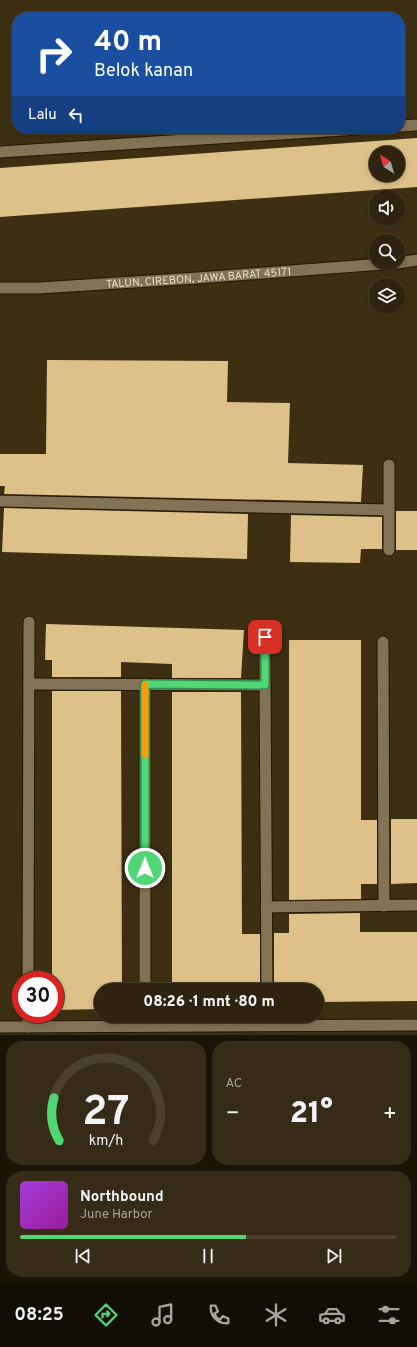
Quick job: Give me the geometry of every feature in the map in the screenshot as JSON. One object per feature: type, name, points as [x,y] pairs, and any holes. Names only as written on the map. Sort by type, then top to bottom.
[{"type":"street","points":[[405,126],[417,126]]},
{"type":"street","points":[[0,152],[280,134]]},
{"type":"street","name":"TALUN, CIREBON, JAWA BARAT 45171","points":[[405,262],[417,260]]},
{"type":"street","name":"TALUN, CIREBON, JAWA BARAT 45171","points":[[0,288],[39,288],[205,278],[369,265]]},
{"type":"street","points":[[389,465],[389,550]]},
{"type":"street","points":[[0,501],[389,510]]},
{"type":"street","points":[[28,971],[29,622]]},
{"type":"street","points":[[265,637],[267,983]]},
{"type":"street","points":[[383,642],[384,906]]},
{"type":"street","points":[[29,684],[265,685]]},
{"type":"street","points":[[145,684],[145,983]]},
{"type":"street","points":[[266,907],[417,905]]},
{"type":"street","points":[[0,1027],[106,1023]]},
{"type":"street","points":[[324,1023],[417,1025]]},
{"type":"building","points":[[417,138],[417,187],[0,217],[0,168]]},
{"type":"building","points":[[47,360],[228,361],[227,402],[290,403],[288,463],[363,465],[361,502],[4,494],[5,486],[0,486],[0,454],[46,454]]},
{"type":"building","points":[[4,508],[248,514],[247,559],[2,552]]},
{"type":"building","points":[[396,511],[417,511],[417,550],[396,550]]},
{"type":"building","points":[[291,515],[382,517],[382,549],[361,549],[360,563],[290,562]]},
{"type":"building","points":[[46,624],[244,630],[241,678],[172,678],[172,664],[121,662],[121,677],[52,677],[52,660],[45,660]]},
{"type":"building","points":[[289,640],[361,640],[361,820],[377,820],[377,884],[361,884],[361,899],[289,900]]},
{"type":"building","points":[[52,691],[121,691],[122,983],[94,983],[94,1009],[64,1010],[64,971],[52,971]]},
{"type":"building","points":[[172,692],[241,692],[242,934],[260,934],[260,983],[172,983]]},
{"type":"building","points":[[391,819],[417,819],[417,883],[391,884]]},
{"type":"building","points":[[360,913],[360,932],[417,932],[417,1001],[324,1002],[324,983],[274,983],[274,933],[289,933],[289,914]]},
{"type":"slow traffic","points":[[145,685],[145,755]]},
{"type":"route","points":[[145,868],[145,684],[265,685],[265,637]]}]
